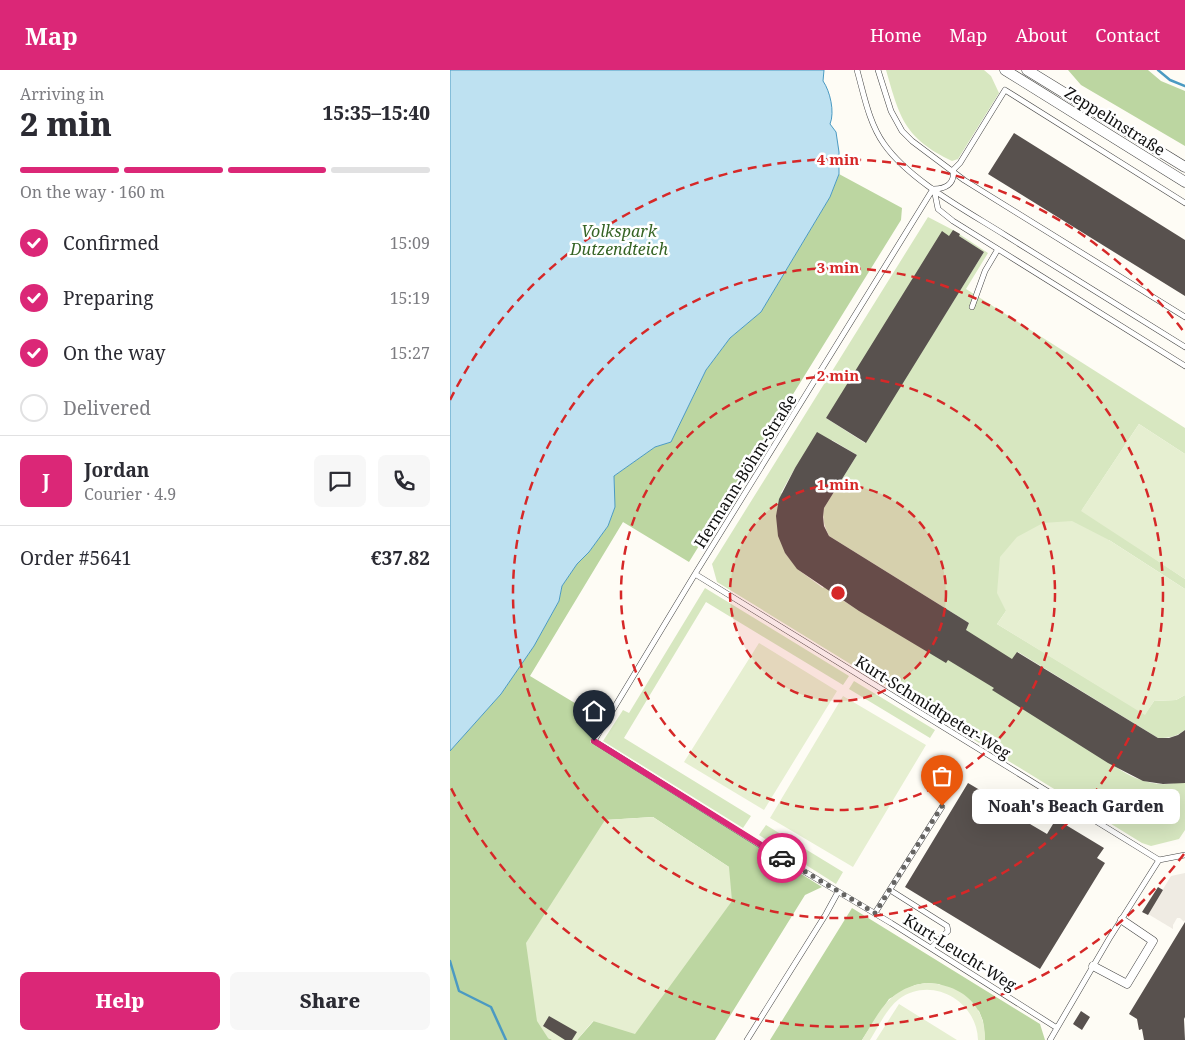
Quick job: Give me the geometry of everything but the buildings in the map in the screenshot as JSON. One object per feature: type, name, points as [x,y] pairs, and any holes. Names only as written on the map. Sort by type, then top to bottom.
[{"type":"street","name":"Zeppelinstraße","points":[[1005,70],[1185,182]]},
{"type":"street","name":"Zeppelinstraße","points":[[1027,70],[1185,168]]},
{"type":"street","points":[[1093,966],[1127,984],[1153,941],[1122,920]]},
{"type":"lane","points":[[857,70],[869,112],[881,139],[899,161],[933,189],[1185,347]]},
{"type":"lane","points":[[878,70],[888,103],[902,131],[912,141],[964,180],[1185,318]]},
{"type":"lane","points":[[933,189],[941,188],[949,184],[953,179],[953,170],[960,163],[1005,90],[1185,203]]},
{"type":"lane","points":[[933,189],[938,209],[953,221],[1185,366]]},
{"type":"lane","name":"Hermann-Böhm-Straße","points":[[594,741],[933,189]]},
{"type":"lane","points":[[972,307],[985,271],[998,249]]},
{"type":"lane","name":"Kurt-Schmidtpeter-Weg","points":[[695,574],[1158,860]]},
{"type":"lane","name":"Kurt-Leucht-Weg","points":[[594,741],[768,850],[875,913],[1057,1028]]},
{"type":"lane","points":[[875,913],[942,806]]},
{"type":"lane","points":[[1050,1040],[1158,860],[1185,855]]},
{"type":"lane","points":[[890,890],[947,926],[948,931],[931,948]]},
{"type":"lane","points":[[747,1040],[838,892]]},
{"type":"green space","points":[[886,70],[984,70],[991,76],[999,93],[958,159],[952,161],[924,144],[914,135],[901,114]]},
{"type":"green space","points":[[1068,70],[1148,70],[1161,81],[1185,91],[1185,146],[1081,85]]},
{"type":"green space","points":[[839,174],[902,208],[901,220],[689,562],[623,522],[530,676],[603,720],[590,742],[822,887],[805,895],[715,1040],[577,1040],[729,867],[653,817],[605,820],[548,1038],[553,1040],[450,1040],[450,751],[501,694],[534,646],[559,601],[562,586],[608,526],[615,507],[614,476],[655,447],[671,442],[706,370],[730,338],[761,312],[830,197]]},
{"type":"green space","points":[[928,217],[953,230],[988,253],[966,289],[1185,428],[1185,454],[1139,424],[1082,510],[1185,579],[1185,589],[1109,540],[1006,611],[997,624],[1145,714],[1154,701],[1176,700],[1185,695],[1185,730],[1172,737],[1158,738],[1018,652],[1001,675],[1057,730],[1078,744],[1086,729],[1108,759],[1123,772],[1140,780],[1159,784],[1168,784],[1185,779],[1185,830],[1179,839],[1151,846],[1142,843],[717,582],[712,564]],"holes":[[[959,236],[984,252],[865,443],[826,418]],[[832,440],[857,455],[824,508],[824,522],[829,536],[969,623],[955,649],[852,606],[831,593],[840,578],[833,574],[823,588],[800,571],[785,553],[797,498],[781,493],[795,468],[809,477]]]},
{"type":"green space","points":[[1139,424],[1185,454],[1185,579],[1081,511]]},
{"type":"green space","points":[[1072,521],[1109,540],[1185,589],[1185,695],[1176,700],[1154,701],[1145,715],[997,624],[1006,611],[997,593],[1000,557],[1017,537],[1043,523]]},
{"type":"green space","points":[[705,588],[849,676],[843,685],[706,602],[624,738],[751,816],[743,828],[603,741],[623,710],[629,713]]},
{"type":"green space","points":[[759,643],[837,691],[764,810],[684,762]]},
{"type":"green space","points":[[854,681],[935,730],[930,738],[849,689]]},
{"type":"green space","points":[[843,696],[926,745],[853,867],[770,818]]},
{"type":"green space","points":[[653,817],[729,867],[732,901],[635,1034],[593,1021],[577,1040],[553,1040],[548,1038],[537,1021],[526,943],[605,820]]},
{"type":"green space","points":[[766,825],[843,872],[836,884],[759,835]]},
{"type":"green space","points":[[852,908],[1040,1024],[1045,1040],[985,1040],[983,1021],[979,1011],[939,984],[926,983],[915,985],[889,999],[862,1040],[770,1040]]},
{"type":"green space","points":[[926,983],[950,987],[969,998],[981,1016],[985,1040],[978,1040],[976,1026],[970,1014],[961,1004],[951,996],[938,991],[925,990],[912,992],[899,999],[886,1013],[870,1040],[862,1040],[887,1002],[903,990]]},
{"type":"green space","points":[[899,1004],[957,1040],[876,1040]]},
{"type":"shaded area","points":[[1185,873],[1185,920],[1184,922],[1177,918],[1173,929],[1148,914],[1171,876]]},
{"type":"water","name":"Volkspark Dutzendteich","points":[[450,70],[824,70],[823,81],[830,96],[832,108],[830,124],[836,132],[839,152],[839,174],[830,197],[761,312],[730,338],[706,370],[671,442],[655,447],[614,476],[615,507],[608,526],[562,586],[559,601],[534,646],[501,694],[450,751]]},
{"type":"waterway","points":[[1158,70],[1170,80],[1185,86]]},
{"type":"waterway","points":[[450,961],[459,991],[491,1007],[506,1040]]},
{"type":"way so far","points":[[782,858],[875,913],[942,806]]},
{"type":"place","name":"Noah's Beach Garden","points":[[942,806]]},
{"type":"route","points":[[594,741],[782,858]]}]
